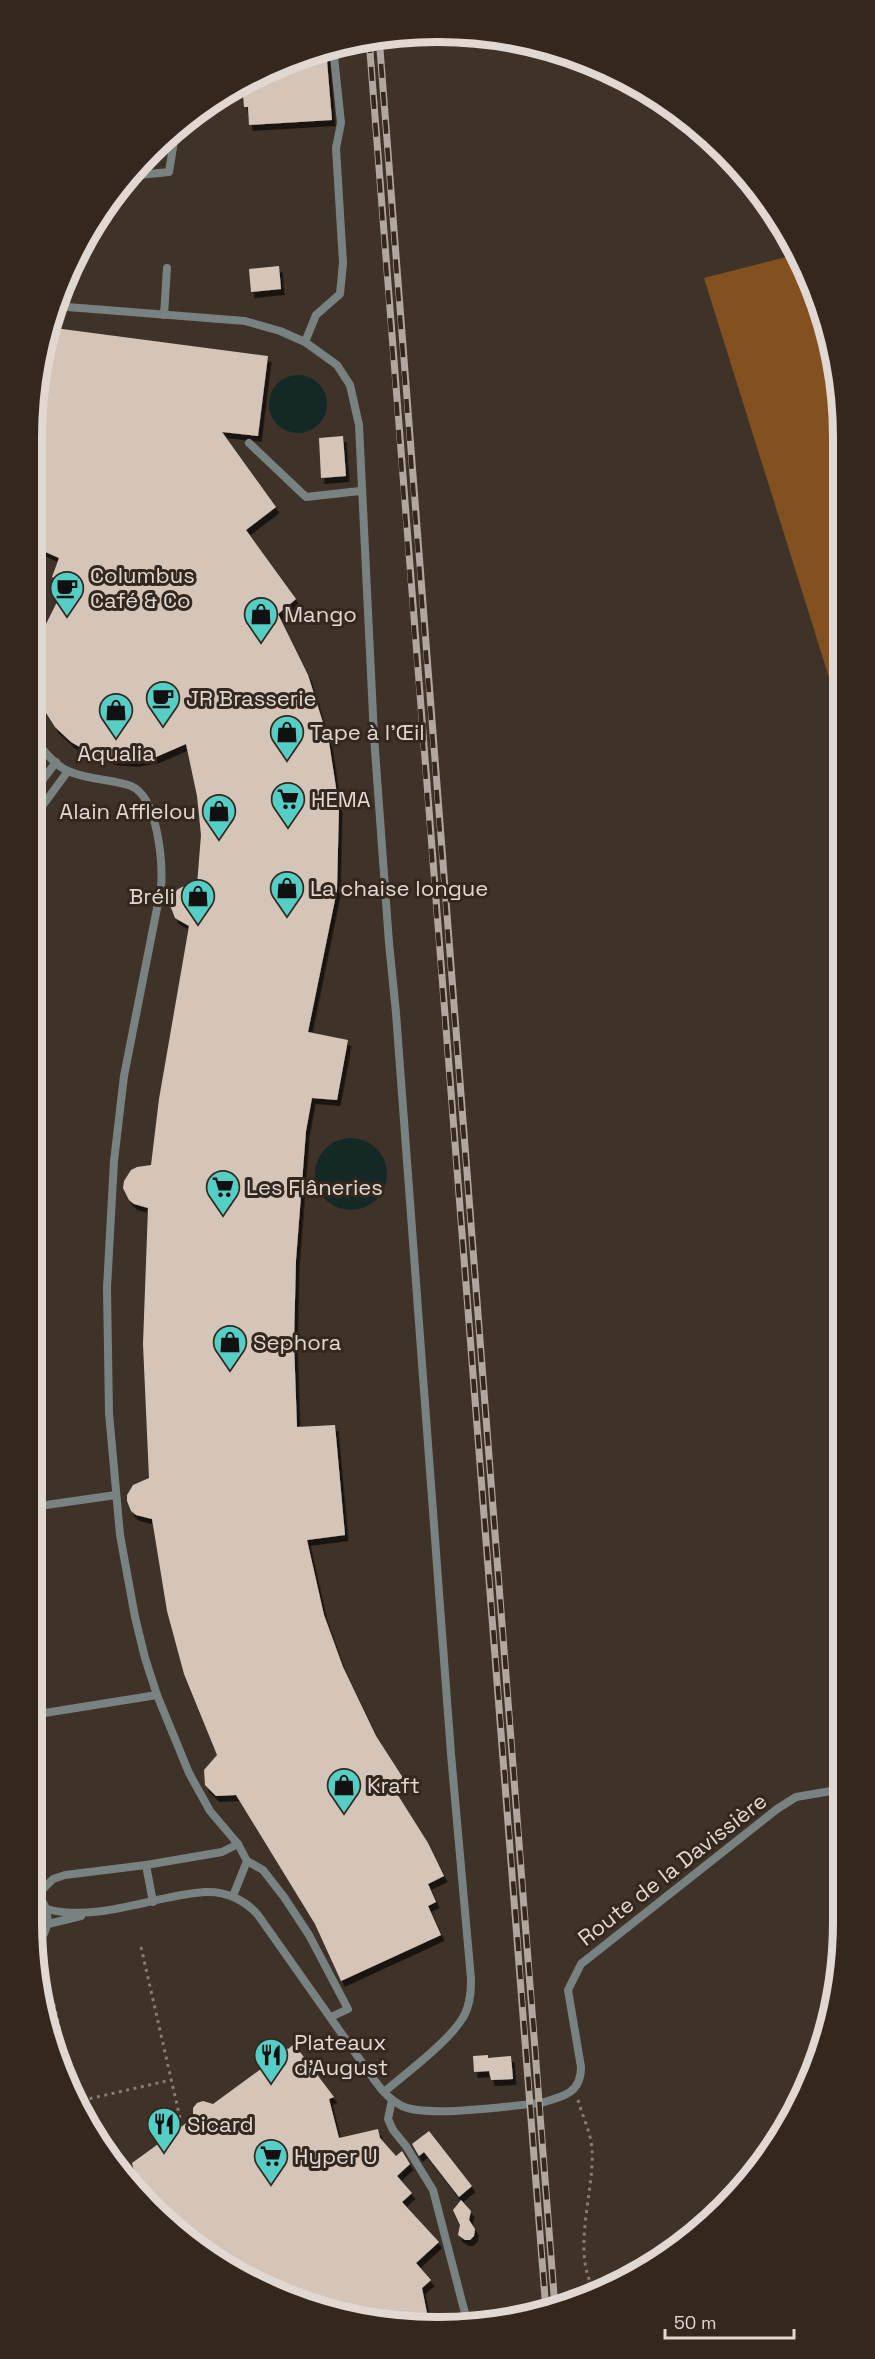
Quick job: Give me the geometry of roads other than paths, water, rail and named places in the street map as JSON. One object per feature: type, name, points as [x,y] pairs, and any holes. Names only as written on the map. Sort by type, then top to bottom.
[{"type":"lane","points":[[305,342],[316,315],[340,294],[343,263],[336,148],[341,123],[334,55]]},
{"type":"lane","points":[[142,175],[169,172],[174,143]]},
{"type":"lane","points":[[164,315],[167,267]]},
{"type":"lane","points":[[64,307],[245,321],[279,331],[305,342],[337,365],[350,385],[359,425],[360,491],[388,925],[451,1754],[471,1979],[471,1995],[462,2019],[453,2032],[384,2092]]},
{"type":"lane","points":[[249,443],[306,497],[360,491]]},
{"type":"lane","points":[[42,747],[68,771],[131,786],[141,792],[147,801],[155,829],[163,870],[124,1076],[112,1183],[107,1288],[109,1413],[122,1545],[135,1617],[157,1695],[189,1773],[210,1812],[238,1844],[247,1862],[263,1870],[284,1896],[309,1935],[348,2009],[331,2017]]},
{"type":"lane","points":[[42,781],[56,762]]},
{"type":"lane","points":[[42,806],[68,771]]},
{"type":"lane","points":[[42,1506],[116,1495]]},
{"type":"lane","points":[[42,1713],[157,1695]]},
{"type":"lane","name":"Route de la Davissière","points":[[392,2100],[404,2107],[436,2111],[540,2103],[556,2099],[575,2090],[581,2078],[581,2067],[568,1990],[581,1964],[777,1809],[796,1797],[833,1791]]},
{"type":"lane","points":[[42,1887],[53,1879],[65,1875],[146,1865],[222,1852],[238,1844]]},
{"type":"lane","points":[[233,1896],[247,1862]]},
{"type":"lane","points":[[146,1865],[153,1902]]},
{"type":"lane","points":[[47,1909],[62,1913],[108,1909],[206,1892],[233,1896],[258,1914],[384,2092],[392,2100],[388,2119],[433,2190],[466,2316]]},
{"type":"lane","points":[[42,1903],[47,1909],[48,1924],[43,1936]]},
{"type":"lane","points":[[48,1924],[108,1909]]},
{"type":"water","points":[[298,375],[309,377],[319,383],[325,393],[327,404],[325,415],[319,425],[309,431],[298,433],[287,431],[277,425],[271,415],[269,404],[271,393],[277,383],[287,377]]},
{"type":"water","points":[[351,1138],[371,1144],[381,1154],[387,1174],[381,1194],[371,1204],[351,1210],[331,1204],[321,1194],[315,1174],[321,1154],[331,1144]]},
{"type":"railway","points":[[380,46],[554,2299]]},
{"type":"railway","points":[[370,48],[545,2302]]},
{"type":"place","name":"Columbus Café & Co","points":[[67,617]]},
{"type":"place","name":"Mango","points":[[261,643]]},
{"type":"place","name":"JR Brasserie","points":[[163,727]]},
{"type":"place","name":"Aqualia","points":[[116,739]]},
{"type":"place","name":"Tape à l'Œil","points":[[287,761]]},
{"type":"place","name":"HEMA","points":[[288,828]]},
{"type":"place","name":"Alain Afflelou","points":[[219,840]]},
{"type":"place","name":"La chaise longue","points":[[287,917]]},
{"type":"place","name":"Bréli","points":[[198,925]]},
{"type":"place","name":"Les Flâneries","points":[[223,1216]]},
{"type":"place","name":"Sephora","points":[[230,1371]]},
{"type":"place","name":"Kraft","points":[[344,1814]]},
{"type":"place","name":"Plateaux d'August","points":[[271,2084]]},
{"type":"place","name":"Sicard","points":[[164,2153]]},
{"type":"place","name":"Hyper U","points":[[271,2185]]}]
